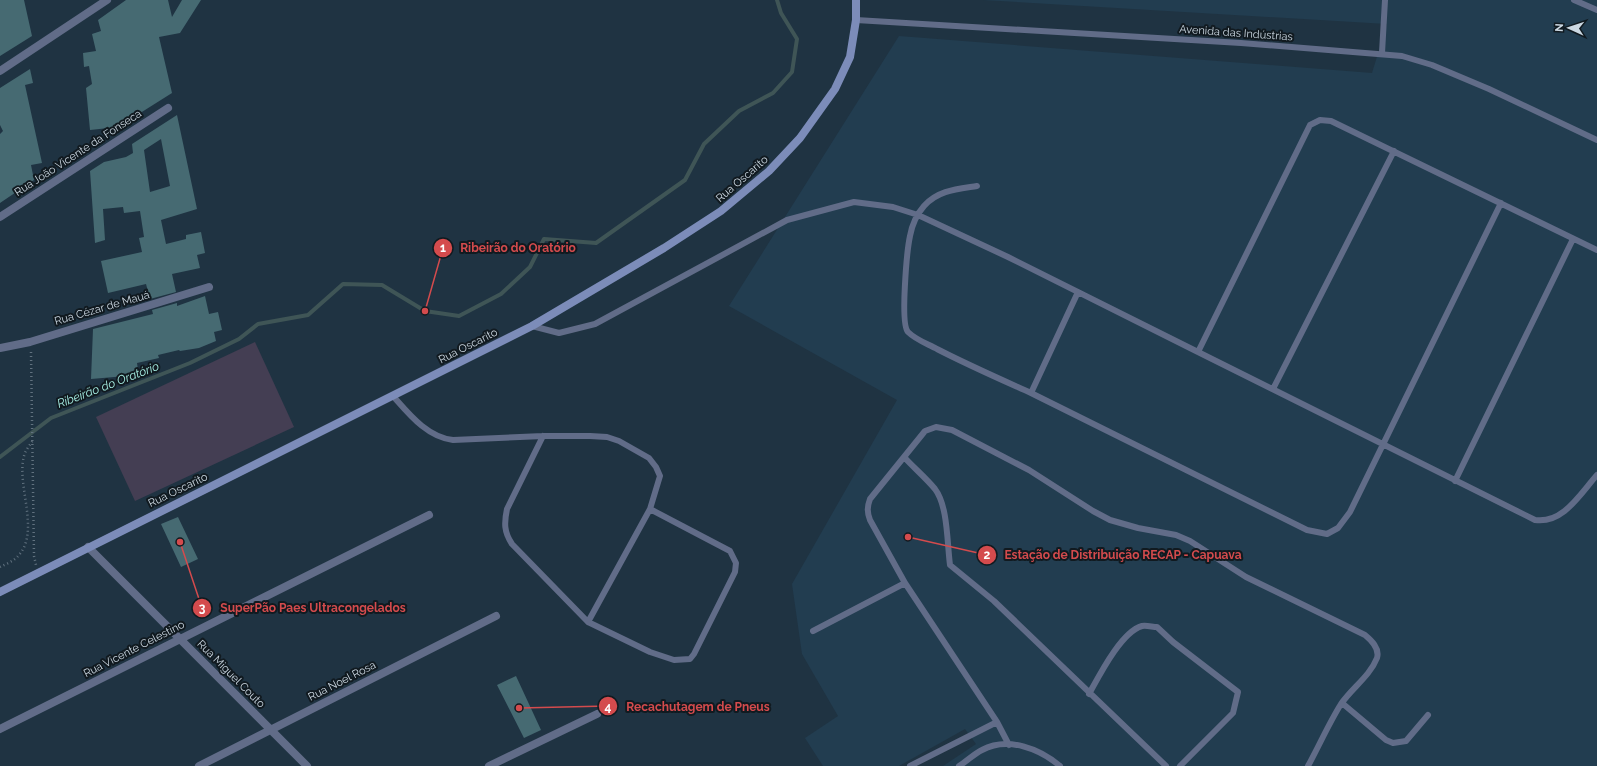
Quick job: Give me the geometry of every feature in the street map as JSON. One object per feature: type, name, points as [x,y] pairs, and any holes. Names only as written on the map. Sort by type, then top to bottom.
[{"type":"main road","name":"Rua Oscarito","points":[[0,592],[532,326],[664,248],[721,211],[769,171],[800,138],[835,89],[850,57],[856,20],[856,0]]},
{"type":"street","points":[[0,71],[107,0]]},
{"type":"street","name":"Rua João Vicente da Fonseca","points":[[0,216],[168,108]]},
{"type":"street","name":"Rua Cézar de Mauá","points":[[0,348],[30,342],[209,288]]},
{"type":"street","name":"Rua Vicente Celestino","points":[[0,729],[429,515]]},
{"type":"street","name":"Rua Miguel Couto","points":[[88,547],[307,766]]},
{"type":"street","name":"Rua Noel Rosa","points":[[199,766],[496,616]]},
{"type":"street","points":[[489,766],[597,714]]},
{"type":"lane","points":[[1382,53],[1385,0]]},
{"type":"lane","points":[[1574,0],[1597,10]]},
{"type":"lane","name":"Avenida das Indústrias","points":[[856,20],[1382,53],[1402,56],[1432,65],[1489,89],[1597,140]]},
{"type":"lane","points":[[1198,352],[1310,126],[1320,120],[1331,120],[1597,250]]},
{"type":"lane","points":[[1273,389],[1394,151]]},
{"type":"lane","points":[[977,186],[954,189],[938,194],[927,203],[918,215],[910,236],[904,308],[907,332],[961,361],[1031,393],[1307,530],[1320,534],[1333,532],[1350,512],[1501,203]]},
{"type":"lane","points":[[532,326],[559,333],[595,324],[787,220],[854,202],[893,207],[918,215],[1078,292],[1384,444],[1527,518],[1545,522],[1563,514],[1597,475]]},
{"type":"lane","points":[[1455,481],[1573,238]]},
{"type":"lane","points":[[1031,393],[1078,292]]},
{"type":"lane","points":[[392,396],[411,416],[433,434],[443,438],[453,440],[542,436],[607,437],[619,441],[649,458],[656,467],[660,476],[650,509],[588,622]]},
{"type":"lane","points":[[1009,745],[997,722],[905,583],[870,520],[867,509],[870,499],[904,457],[928,429],[936,427],[952,430],[1029,470],[1093,511],[1110,520],[1138,528],[1176,535],[1190,540],[1246,577],[1365,635],[1373,642],[1376,648],[1377,658],[1363,679],[1342,703],[1308,766]]},
{"type":"lane","points":[[542,436],[507,509],[504,522],[505,534],[512,544],[588,622],[650,652],[674,660],[690,659],[694,654],[735,572],[734,556],[730,551],[650,509]]},
{"type":"lane","points":[[904,457],[936,490],[946,514],[946,536],[950,565],[994,601],[1089,694],[1166,766]]},
{"type":"lane","points":[[813,631],[905,583]]},
{"type":"lane","points":[[1089,694],[1110,656],[1131,633],[1142,626],[1158,627],[1173,642],[1238,692],[1233,713],[1180,766]]},
{"type":"lane","points":[[1342,703],[1386,740],[1393,742],[1406,741],[1428,715]]},
{"type":"lane","points":[[910,766],[997,722]]},
{"type":"lane","points":[[959,766],[983,750],[996,746],[1009,745],[1034,749],[1049,757],[1060,766]]},
{"type":"path","points":[[30,342],[33,433],[34,556],[39,572]]},
{"type":"path","points":[[0,567],[18,556],[26,544],[27,528],[23,471],[24,456],[33,440]]},
{"type":"shaded area","points":[[983,0],[1597,0],[1597,766],[943,766],[976,744],[965,729],[899,766],[823,766],[805,738],[838,716],[802,654],[792,584],[897,400],[729,306],[899,36],[1372,73],[1387,24]]},
{"type":"shaded area","points":[[255,342],[294,427],[135,501],[96,417]]},
{"type":"building","points":[[0,0],[24,0],[32,36],[0,56]]},
{"type":"building","points":[[126,0],[168,0],[172,17],[182,0],[201,0],[180,33],[159,37],[172,93],[118,127],[90,130],[86,88],[92,84],[89,66],[84,67],[83,53],[96,51],[92,34],[101,31],[98,20]]},
{"type":"building","points":[[30,69],[33,83],[25,85],[42,163],[31,165],[34,180],[0,203],[0,134],[3,131],[0,125],[0,88]]},
{"type":"building","points":[[177,115],[197,209],[161,220],[166,244],[186,239],[186,235],[201,232],[205,253],[197,255],[200,268],[172,274],[176,292],[150,299],[146,284],[108,293],[101,261],[142,252],[139,238],[144,237],[140,211],[124,213],[123,207],[103,209],[105,240],[95,243],[90,171],[104,162],[126,157],[133,153],[132,144]],"holes":[[[161,139],[170,186],[150,192],[144,150]]]},
{"type":"building","points":[[205,296],[209,314],[218,312],[222,330],[214,332],[216,341],[199,348],[179,350],[158,355],[159,358],[137,363],[138,370],[126,376],[91,379],[93,329],[153,314],[152,310],[177,303],[177,306]]},
{"type":"building","points":[[178,517],[198,559],[181,567],[161,524]]},
{"type":"building","points":[[516,676],[541,730],[524,738],[497,685]]},
{"type":"waterway","name":"Ribeirão do Oratório","points":[[0,457],[51,418],[190,363],[239,339],[258,324],[308,315],[343,284],[382,285],[425,311],[459,316],[501,294],[530,267],[544,239],[596,243],[685,180],[704,144],[739,111],[773,93],[792,72],[797,39],[781,13],[777,0]]},
{"type":"place","name":"Ribeirão do Oratório","points":[[425,311]]},
{"type":"place","name":"Estação de Distribuição RECAP - Capuava","points":[[908,537]]},
{"type":"place","name":"SuperPão Paes Ultracongelados","points":[[180,542]]},
{"type":"place","name":"Recachutagem de Pneus","points":[[519,708]]}]
